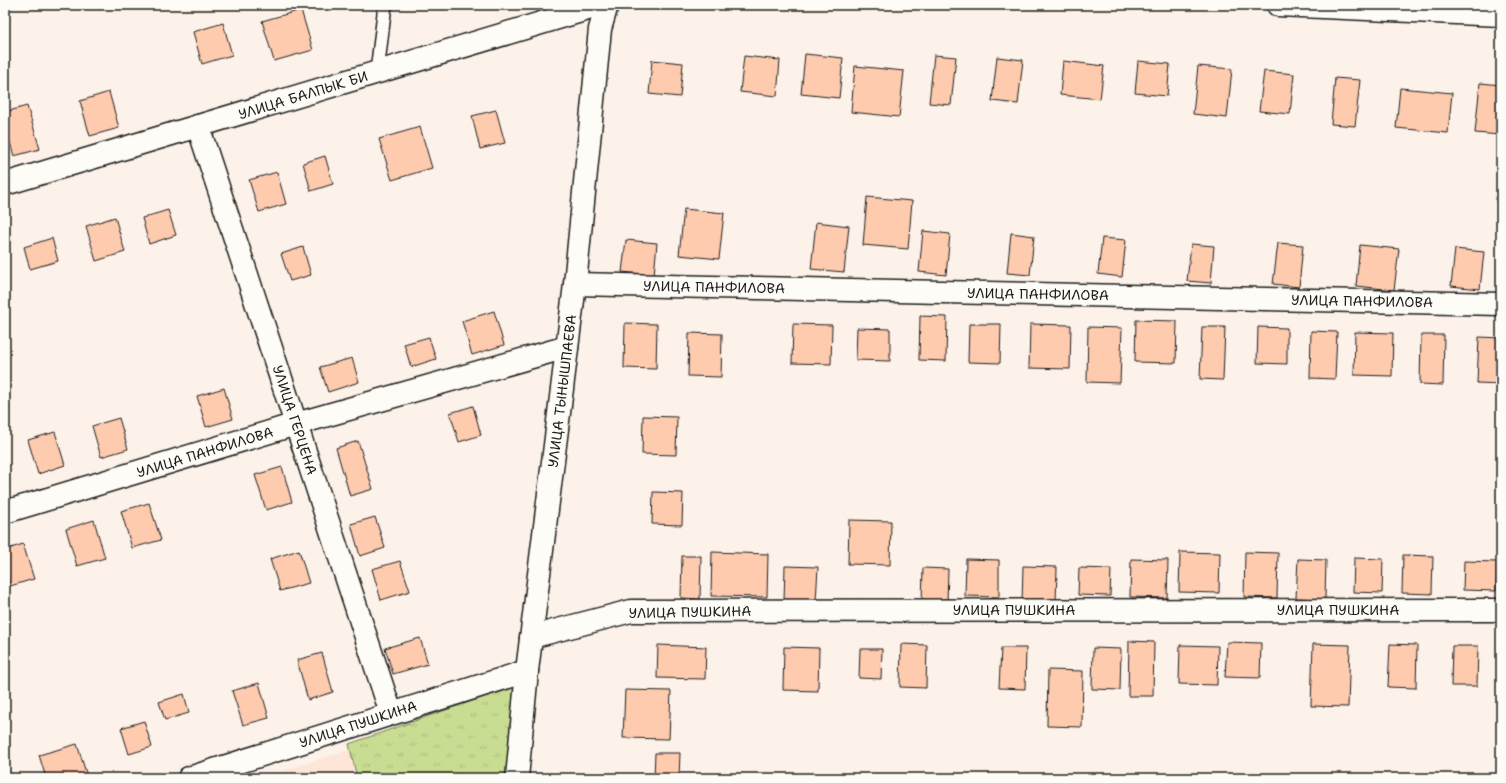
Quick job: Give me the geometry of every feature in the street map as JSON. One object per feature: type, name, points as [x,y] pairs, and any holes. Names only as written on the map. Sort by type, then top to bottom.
[{"type":"street","name":"УЛИЦА БАЛПЫК БИ","points":[[5,184],[601,5]]},
{"type":"street","name":"УЛИЦА ТЫНЫШПАЕВА","points":[[517,778],[527,671],[575,284],[600,29],[607,5]]},
{"type":"street","points":[[1278,5],[1501,16]]},
{"type":"street","name":"УЛИЦА ГЕРЦЕНА","points":[[198,126],[391,713]]},
{"type":"street","name":"УЛИЦА ПАНФИЛОВА","points":[[575,284],[1501,304]]},
{"type":"street","name":"УЛИЦА ПАНФИЛОВА","points":[[5,512],[296,424],[567,347]]},
{"type":"street","name":"УЛИЦА ПУШКИНА","points":[[531,637],[631,611],[1501,610]]},
{"type":"street","name":"УЛИЦА ПУШКИНА","points":[[189,778],[527,671]]},
{"type":"lane","points":[[377,72],[384,5]]},
{"type":"shaded area","points":[[477,709],[470,778],[260,778]]},
{"type":"green space","points":[[514,686],[506,778],[357,778],[349,744]]},
{"type":"building","points":[[301,10],[313,50],[274,61],[262,21]]},
{"type":"building","points":[[223,23],[232,55],[202,64],[193,32]]},
{"type":"building","points":[[805,54],[843,58],[839,98],[801,94]]},
{"type":"building","points":[[934,55],[956,57],[951,105],[929,103]]},
{"type":"building","points":[[744,56],[780,60],[777,96],[740,92]]},
{"type":"building","points":[[997,57],[1023,60],[1018,104],[992,101]]},
{"type":"building","points":[[652,60],[683,63],[680,97],[649,94]]},
{"type":"building","points":[[1063,61],[1104,66],[1100,99],[1060,95]]},
{"type":"building","points":[[1138,61],[1170,64],[1167,96],[1135,93]]},
{"type":"building","points":[[855,66],[904,71],[899,117],[851,112]]},
{"type":"building","points":[[1198,66],[1232,69],[1227,118],[1193,114]]},
{"type":"building","points":[[1264,71],[1294,74],[1290,114],[1259,111]]},
{"type":"building","points":[[1335,78],[1360,80],[1355,126],[1331,124]]},
{"type":"building","points":[[1480,83],[1501,85],[1501,135],[1475,133]]},
{"type":"building","points":[[1400,88],[1452,93],[1448,133],[1396,128]]},
{"type":"building","points":[[109,92],[119,128],[90,136],[80,101]]},
{"type":"building","points":[[27,106],[40,149],[14,156],[5,126],[5,112]]},
{"type":"building","points":[[496,110],[505,143],[480,149],[472,116]]},
{"type":"building","points":[[420,127],[432,168],[392,180],[379,139]]},
{"type":"building","points":[[325,156],[333,184],[311,191],[303,163]]},
{"type":"building","points":[[277,172],[286,204],[259,212],[249,180]]},
{"type":"building","points":[[867,197],[912,201],[908,249],[863,245]]},
{"type":"building","points":[[684,209],[724,213],[719,259],[679,255]]},
{"type":"building","points":[[168,210],[176,235],[149,244],[142,218]]},
{"type":"building","points":[[115,217],[125,252],[96,261],[86,226]]},
{"type":"building","points":[[816,222],[849,226],[844,272],[811,269]]},
{"type":"building","points":[[923,231],[950,234],[946,275],[919,272]]},
{"type":"building","points":[[1011,233],[1034,236],[1030,275],[1007,273]]},
{"type":"building","points":[[52,238],[58,261],[30,269],[24,247]]},
{"type":"building","points":[[1102,238],[1126,240],[1122,277],[1098,274]]},
{"type":"building","points":[[626,240],[657,243],[654,275],[622,272]]},
{"type":"building","points":[[1278,243],[1303,245],[1299,287],[1273,284]]},
{"type":"building","points":[[1191,244],[1214,246],[1211,283],[1187,281]]},
{"type":"building","points":[[1360,245],[1399,249],[1394,290],[1356,286]]},
{"type":"building","points":[[303,247],[311,275],[290,281],[281,254]]},
{"type":"building","points":[[1455,249],[1484,252],[1480,289],[1451,286]]},
{"type":"building","points":[[494,311],[504,345],[472,355],[462,321]]},
{"type":"building","points":[[920,316],[947,317],[946,361],[919,360]]},
{"type":"building","points":[[1136,320],[1177,321],[1176,363],[1135,362]]},
{"type":"building","points":[[625,323],[657,324],[656,369],[624,368]]},
{"type":"building","points":[[793,324],[832,325],[831,364],[792,363]]},
{"type":"building","points":[[969,324],[1001,324],[1000,363],[968,362]]},
{"type":"building","points":[[1030,324],[1071,325],[1070,369],[1029,368]]},
{"type":"building","points":[[1088,327],[1122,328],[1120,383],[1087,382]]},
{"type":"building","points":[[1202,327],[1225,327],[1223,380],[1200,379]]},
{"type":"building","points":[[1258,327],[1287,328],[1287,364],[1257,363]]},
{"type":"building","points":[[857,328],[890,329],[890,361],[856,360]]},
{"type":"building","points":[[1311,331],[1337,332],[1335,379],[1310,378]]},
{"type":"building","points":[[1355,332],[1393,333],[1392,376],[1354,375]]},
{"type":"building","points":[[689,333],[722,334],[721,377],[688,376]]},
{"type":"building","points":[[1421,335],[1444,335],[1443,385],[1420,384]]},
{"type":"building","points":[[429,337],[436,359],[411,367],[404,344]]},
{"type":"building","points":[[1479,337],[1501,338],[1501,384],[1477,383]]},
{"type":"building","points":[[352,358],[359,382],[328,392],[320,367]]},
{"type":"building","points":[[224,388],[233,419],[206,427],[197,396]]},
{"type":"building","points":[[473,406],[481,435],[459,442],[450,413]]},
{"type":"building","points":[[643,416],[677,417],[676,455],[642,454]]},
{"type":"building","points":[[119,418],[128,449],[101,457],[92,426]]},
{"type":"building","points":[[55,432],[65,465],[38,474],[28,440]]},
{"type":"building","points":[[358,441],[373,489],[350,496],[336,448]]},
{"type":"building","points":[[282,467],[292,502],[266,510],[255,475]]},
{"type":"building","points":[[653,492],[683,493],[682,525],[652,524]]},
{"type":"building","points":[[149,503],[161,540],[132,548],[121,511]]},
{"type":"building","points":[[375,517],[385,548],[360,556],[351,524]]},
{"type":"building","points":[[94,520],[105,558],[77,566],[66,529]]},
{"type":"building","points":[[849,520],[891,521],[890,565],[848,564]]},
{"type":"building","points":[[23,544],[34,579],[10,586],[5,570],[5,550]]},
{"type":"building","points":[[299,550],[309,583],[280,591],[270,559]]},
{"type":"building","points":[[712,552],[768,554],[767,597],[711,596]]},
{"type":"building","points":[[1180,552],[1220,553],[1219,593],[1179,592]]},
{"type":"building","points":[[1245,552],[1278,553],[1277,598],[1244,597]]},
{"type":"building","points":[[1403,555],[1433,556],[1432,594],[1402,593]]},
{"type":"building","points":[[682,556],[701,556],[700,599],[681,598]]},
{"type":"building","points":[[1354,558],[1383,559],[1382,593],[1353,592]]},
{"type":"building","points":[[966,559],[999,560],[999,597],[965,596]]},
{"type":"building","points":[[1131,559],[1168,560],[1167,598],[1130,597]]},
{"type":"building","points":[[1298,559],[1326,560],[1325,599],[1296,598]]},
{"type":"building","points":[[400,561],[410,591],[381,600],[372,569]]},
{"type":"building","points":[[1464,561],[1497,562],[1496,591],[1463,590]]},
{"type":"building","points":[[785,566],[818,567],[816,602],[784,601]]},
{"type":"building","points":[[1023,566],[1057,567],[1056,604],[1022,603]]},
{"type":"building","points":[[923,568],[948,569],[947,603],[922,603]]},
{"type":"building","points":[[1079,568],[1111,569],[1110,596],[1078,595]]},
{"type":"building","points":[[420,638],[428,664],[393,674],[385,648]]},
{"type":"building","points":[[1129,641],[1154,642],[1153,696],[1128,696]]},
{"type":"building","points":[[1227,642],[1261,643],[1260,678],[1225,677]]},
{"type":"building","points":[[901,644],[927,645],[926,688],[900,687]]},
{"type":"building","points":[[1313,644],[1350,645],[1348,707],[1311,706]]},
{"type":"building","points":[[1390,644],[1417,645],[1416,688],[1388,687]]},
{"type":"building","points":[[658,645],[706,647],[705,679],[657,678]]},
{"type":"building","points":[[1180,645],[1218,646],[1217,685],[1179,684]]},
{"type":"building","points":[[1452,646],[1478,646],[1477,686],[1451,686]]},
{"type":"building","points":[[784,647],[819,648],[818,691],[783,690]]},
{"type":"building","points":[[1001,648],[1026,648],[1025,689],[999,688]]},
{"type":"building","points":[[1093,648],[1121,649],[1120,690],[1092,689]]},
{"type":"building","points":[[860,649],[882,649],[881,679],[859,678]]},
{"type":"building","points":[[322,653],[333,692],[308,700],[297,660]]},
{"type":"building","points":[[1048,670],[1083,671],[1082,727],[1047,726]]},
{"type":"building","points":[[259,683],[269,718],[243,725],[232,691]]},
{"type":"building","points":[[625,690],[671,691],[669,739],[623,738]]},
{"type":"building","points":[[184,694],[189,713],[165,720],[159,702]]},
{"type":"building","points":[[144,721],[152,747],[129,754],[121,728]]},
{"type":"building","points":[[77,744],[87,776],[81,778],[46,778],[39,755]]},
{"type":"building","points":[[655,753],[680,753],[679,778],[654,778]]},
{"type":"building","points":[[5,762],[10,778],[5,778]]}]
